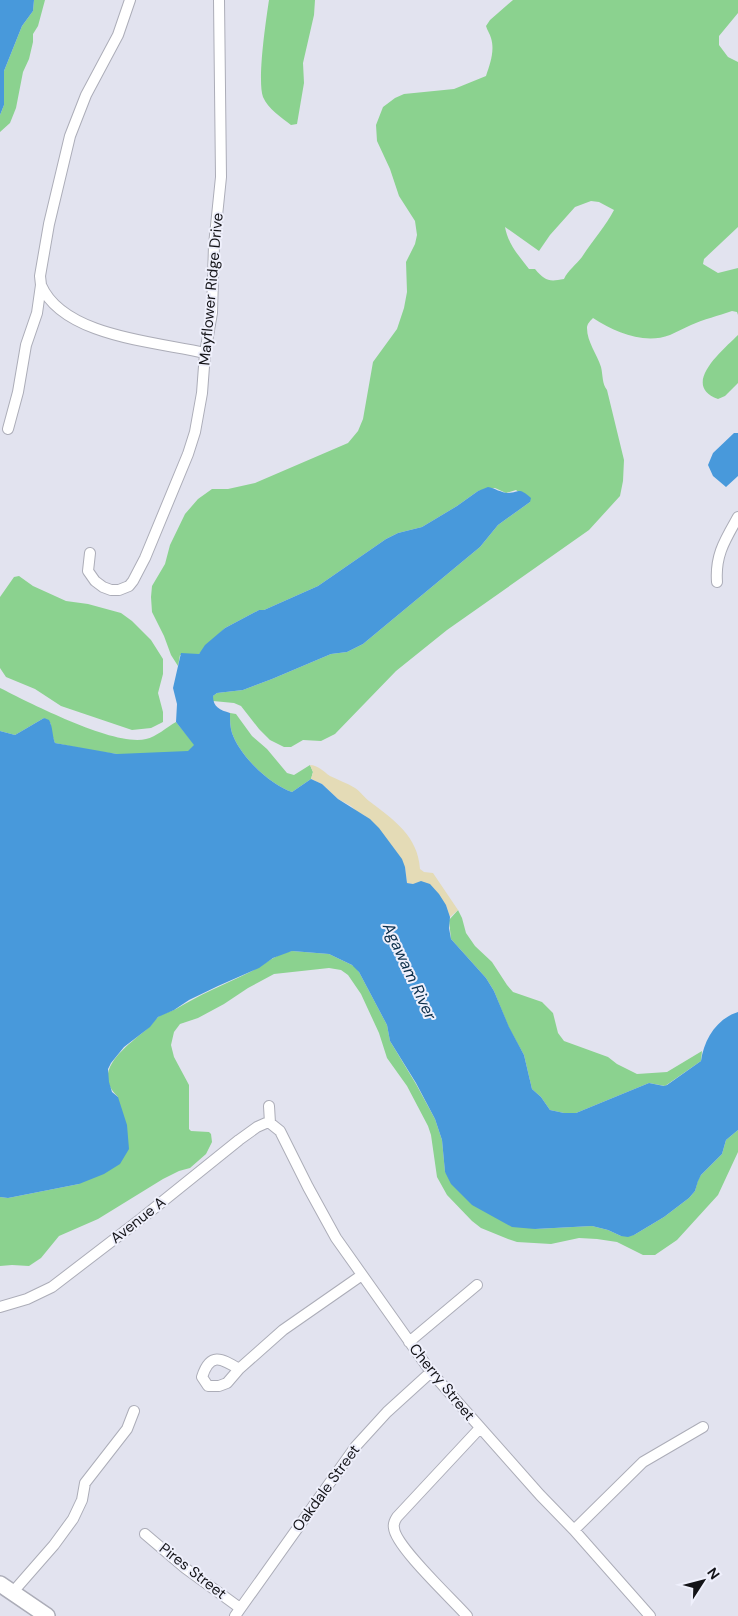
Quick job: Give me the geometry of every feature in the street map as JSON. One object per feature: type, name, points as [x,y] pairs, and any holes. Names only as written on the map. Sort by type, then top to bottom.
[{"type":"main road","points":[[6,1588],[46,1616]]},
{"type":"street","points":[[8,429],[18,392],[26,345],[37,313],[41,285],[40,276],[49,224],[74,123],[86,95],[118,35],[130,0]]},
{"type":"street","name":"Mayflower Ridge Drive","points":[[90,553],[88,571],[95,581],[111,590],[118,590],[129,586],[145,558],[192,443],[202,393],[205,353],[212,313],[214,245],[221,176],[219,0]]},
{"type":"street","points":[[41,285],[56,306],[94,328],[125,338],[205,353]]},
{"type":"street","points":[[717,582],[716,563],[718,554],[738,517]]},
{"type":"street","points":[[269,1106],[270,1123]]},
{"type":"street","name":"Cherry Street","points":[[270,1123],[280,1131],[323,1216],[430,1372],[650,1616]]},
{"type":"street","name":"Avenue A","points":[[0,1307],[35,1295],[58,1282],[160,1204],[239,1140],[257,1127],[270,1123]]},
{"type":"street","points":[[239,1369],[283,1330],[362,1275]]},
{"type":"street","points":[[409,1342],[477,1285]]},
{"type":"street","name":"Oakdale Street","points":[[237,1612],[356,1446],[387,1412],[430,1372]]},
{"type":"street","points":[[6,1588],[68,1525],[82,1500],[85,1483],[127,1429],[134,1411]]},
{"type":"street","points":[[574,1530],[643,1462],[703,1427]]},
{"type":"street","points":[[467,1616],[407,1550],[395,1533],[394,1525],[397,1517],[480,1428]]},
{"type":"street","name":"Pires Street","points":[[145,1534],[237,1612]]},
{"type":"green space","points":[[34,0],[45,0],[38,26],[33,34],[33,42],[29,59],[23,72],[16,108],[10,123],[0,132],[0,115],[4,105],[4,71],[22,26],[33,11]]},
{"type":"green space","points":[[269,0],[315,0],[314,15],[303,63],[304,83],[297,124],[291,125],[271,109],[263,97],[261,89],[261,64]]},
{"type":"green space","points":[[513,0],[738,0],[738,13],[719,36],[719,45],[728,57],[738,62],[738,227],[704,259],[703,264],[718,273],[738,268],[738,315],[737,312],[732,311],[696,323],[670,335],[650,339],[630,336],[593,318],[588,325],[587,333],[601,367],[603,382],[607,390],[624,460],[620,496],[589,530],[447,630],[396,671],[335,734],[321,741],[303,740],[291,747],[284,747],[270,740],[241,706],[234,703],[213,701],[213,696],[217,693],[243,690],[331,654],[347,652],[363,644],[480,547],[498,525],[530,502],[516,490],[506,493],[495,488],[478,491],[422,527],[398,533],[386,539],[318,586],[264,610],[259,610],[225,628],[199,654],[180,655],[178,666],[171,655],[152,612],[152,586],[165,564],[170,545],[185,514],[198,499],[212,489],[228,489],[255,483],[348,443],[358,431],[363,419],[373,362],[397,329],[404,308],[407,292],[406,262],[415,244],[417,235],[415,221],[399,196],[390,169],[377,141],[376,125],[383,107],[395,98],[404,94],[454,89],[486,76],[492,53],[491,38],[486,26],[490,20]],"holes":[[[591,201],[599,202],[614,210],[582,257],[564,279],[548,280],[535,269],[529,269],[514,250],[505,227],[539,251],[550,235],[575,207]]]},
{"type":"green space","points":[[738,335],[738,383],[725,396],[718,399],[707,393],[703,385],[704,377],[708,367],[715,358]]},
{"type":"green space","points":[[19,576],[33,586],[66,601],[88,604],[121,613],[151,640],[163,659],[163,674],[158,693],[163,712],[163,722],[151,728],[132,730],[61,706],[35,689],[6,677],[0,668],[0,597],[14,577]]},
{"type":"green space","points":[[0,688],[73,722],[114,737],[132,740],[146,739],[158,734],[176,722],[195,745],[188,752],[161,754],[126,755],[94,751],[55,743],[51,732],[51,724],[44,718],[15,735],[0,731]]},
{"type":"green space","points":[[230,713],[236,714],[252,736],[267,749],[287,773],[294,775],[310,765],[313,772],[311,779],[292,792],[265,776],[248,760],[236,742],[232,733]]},
{"type":"green space","points":[[458,910],[466,933],[475,946],[492,962],[513,992],[542,1002],[553,1013],[558,1033],[564,1041],[608,1057],[637,1074],[667,1072],[702,1051],[701,1061],[665,1086],[649,1083],[576,1113],[550,1110],[541,1097],[532,1089],[524,1055],[509,1028],[494,991],[486,978],[451,939],[449,920]]},
{"type":"green space","points":[[292,951],[329,954],[356,967],[387,1025],[390,1041],[435,1119],[442,1140],[445,1172],[535,1229],[592,1226],[621,1236],[634,1235],[664,1217],[689,1198],[695,1191],[701,1175],[722,1154],[726,1140],[738,1130],[738,1152],[718,1195],[677,1240],[655,1255],[643,1255],[617,1242],[597,1239],[579,1238],[551,1244],[517,1242],[481,1228],[447,1195],[437,1177],[428,1126],[407,1086],[387,1058],[379,1033],[361,994],[348,975],[341,970],[329,968],[274,974],[198,1018],[180,1024],[174,1032],[171,1045],[174,1057],[189,1085],[189,1129],[191,1131],[209,1132],[211,1134],[212,1142],[206,1154],[190,1168],[163,1179],[98,1219],[59,1236],[41,1258],[29,1266],[0,1266],[0,1197],[8,1198],[79,1184],[118,1097],[110,1087],[108,1077],[115,1059],[123,1050],[160,1016],[248,973],[280,955]]},
{"type":"sand","points":[[310,765],[318,767],[330,776],[355,788],[396,822],[415,847],[420,869],[424,872],[433,873],[458,910],[450,917],[446,905],[413,884],[407,883],[405,867],[364,815],[338,799],[322,784],[311,779],[313,772]]},
{"type":"water","points":[[0,0],[34,0],[33,11],[22,26],[4,71],[4,105],[0,115]]},
{"type":"water","points":[[734,433],[738,433],[738,476],[726,487],[713,476],[708,465],[713,453]]},
{"type":"water","name":"Agawam River","points":[[488,487],[506,493],[524,492],[531,498],[530,502],[498,525],[480,547],[363,644],[347,652],[331,654],[243,690],[217,693],[213,696],[214,703],[220,709],[230,713],[232,733],[236,742],[248,760],[265,776],[292,792],[311,779],[322,784],[338,799],[370,819],[379,828],[402,859],[407,883],[413,884],[421,881],[430,884],[439,894],[446,905],[450,917],[451,939],[486,978],[494,991],[509,1027],[524,1055],[532,1089],[541,1097],[550,1110],[576,1113],[649,1083],[667,1085],[701,1061],[705,1045],[712,1031],[723,1020],[738,1012],[738,1130],[726,1140],[722,1154],[701,1175],[695,1191],[689,1198],[664,1217],[634,1235],[628,1237],[621,1236],[592,1226],[535,1229],[512,1227],[472,1205],[451,1184],[445,1172],[442,1140],[435,1119],[416,1083],[390,1041],[387,1025],[359,972],[352,965],[329,954],[292,951],[273,958],[259,968],[189,1000],[174,1010],[158,1017],[150,1027],[124,1047],[111,1063],[108,1069],[109,1082],[112,1092],[118,1097],[127,1125],[129,1149],[120,1164],[104,1174],[79,1184],[8,1198],[0,1197],[0,731],[15,735],[44,718],[49,720],[55,743],[117,754],[188,751],[194,745],[176,722],[177,704],[173,688],[181,653],[199,654],[205,645],[225,628],[259,610],[264,610],[318,586],[386,539],[398,533],[422,527],[478,491]]}]
